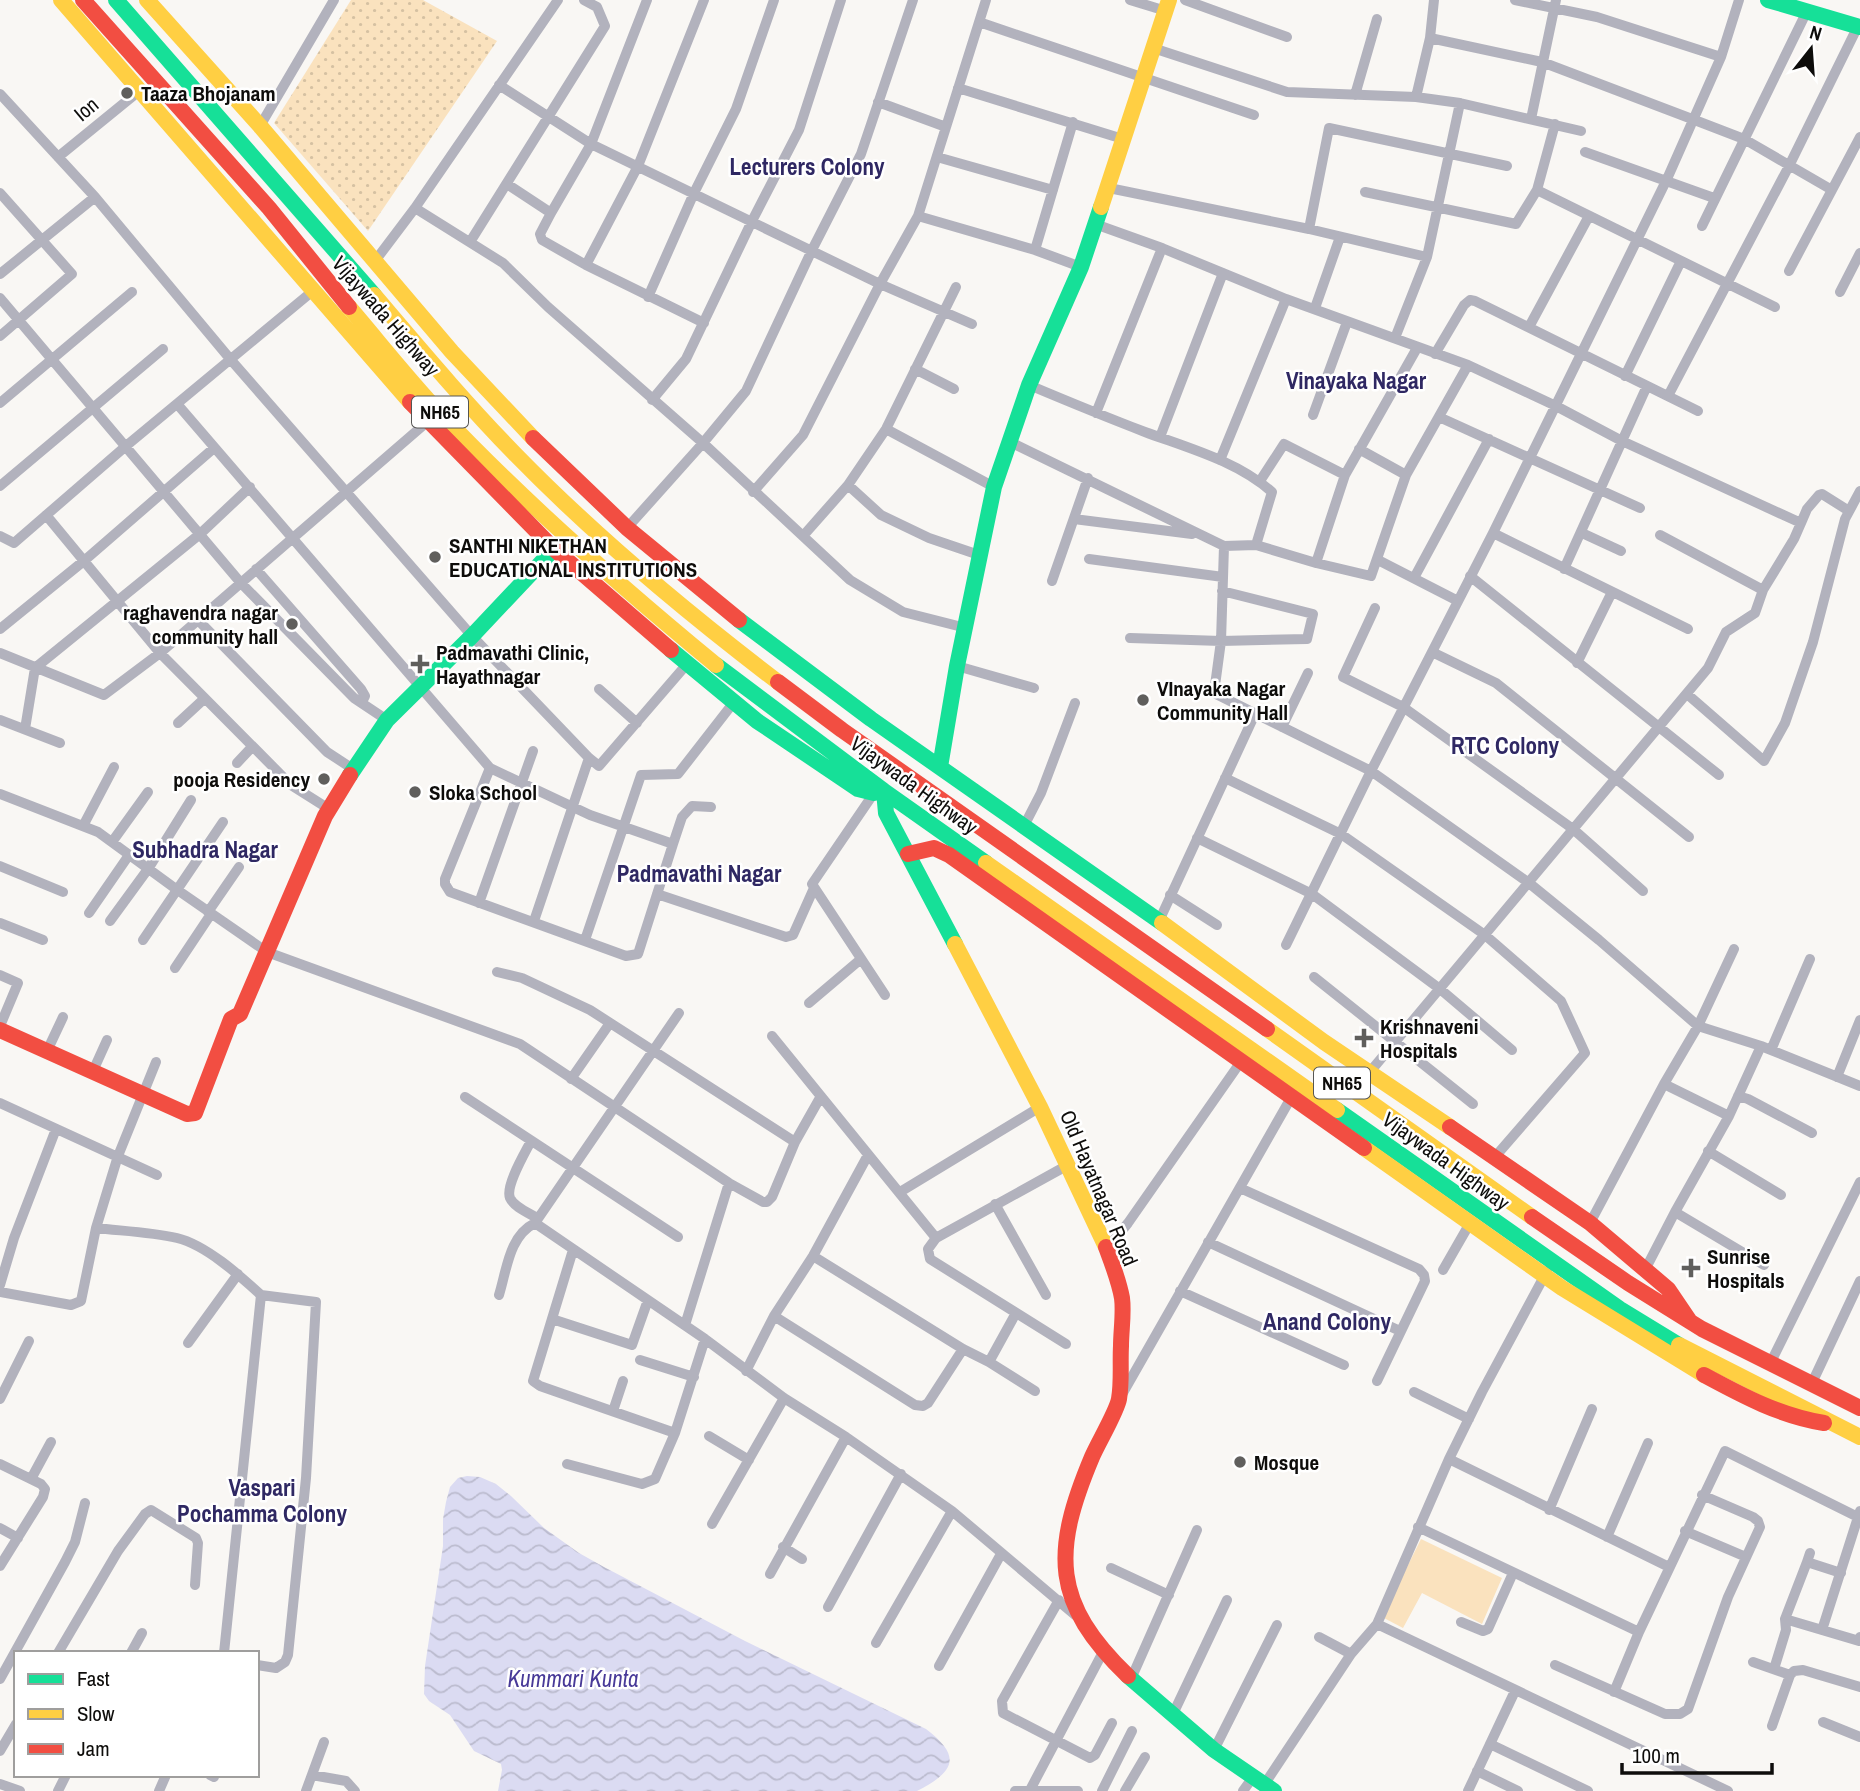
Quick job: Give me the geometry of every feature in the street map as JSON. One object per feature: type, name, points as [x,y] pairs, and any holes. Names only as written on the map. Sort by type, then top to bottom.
[{"type":"main road","points":[[61,0],[427,422],[554,549],[757,721],[858,789],[879,792]]},
{"type":"main road","name":"Vijaywada Highway","points":[[83,0],[269,208],[326,280],[439,412],[633,597],[741,686],[879,792],[1548,1269],[1683,1348],[1860,1437]]},
{"type":"main road","name":"Vijaywada Highway","points":[[116,0],[249,150],[458,395],[518,457],[610,544],[694,618],[842,730],[1577,1249],[1690,1323],[1860,1408]]},
{"type":"main road","points":[[147,0],[260,125],[452,352],[531,436],[628,528],[744,624],[940,767],[1369,1073],[1590,1223],[1668,1289],[1690,1323]]},
{"type":"main road","points":[[1768,0],[1859,26]]},
{"type":"main road","points":[[940,767],[957,666],[994,487],[1029,385],[1081,267],[1167,6]]},
{"type":"main road","points":[[394,358],[412,342]]},
{"type":"main road","points":[[0,1028],[187,1114],[195,1113],[231,1019],[240,1014],[329,809],[353,769],[387,720],[472,636],[554,549]]},
{"type":"main road","name":"Old Hayatnagar Road","points":[[879,792],[886,813],[1041,1107],[1107,1249],[1122,1299],[1119,1401],[1098,1442],[1069,1525],[1065,1568],[1070,1597],[1103,1652],[1213,1750],[1263,1784]]},
{"type":"main road","points":[[908,854],[934,848],[949,855],[1147,985],[1242,1060],[1471,1223],[1548,1269],[1686,1366],[1768,1409],[1800,1420],[1836,1425]]},
{"type":"main road","points":[[1781,1397],[1791,1374]]},
{"type":"street","points":[[260,125],[334,0]]},
{"type":"street","points":[[375,261],[415,208],[558,0]]},
{"type":"street","points":[[470,242],[604,26],[600,4],[584,0]]},
{"type":"street","points":[[647,0],[591,144],[551,213],[540,238],[586,265],[704,323]]},
{"type":"street","points":[[586,265],[638,166],[704,0]]},
{"type":"street","points":[[648,297],[694,193],[736,109],[774,0]]},
{"type":"street","points":[[652,400],[686,359],[799,130],[841,0]]},
{"type":"street","points":[[628,528],[704,443],[746,391],[812,250],[861,154],[912,0]]},
{"type":"street","points":[[753,492],[803,435],[918,216],[986,0]]},
{"type":"street","points":[[1130,0],[1167,6]]},
{"type":"street","points":[[1185,0],[1287,37]]},
{"type":"street","points":[[1416,97],[1430,38],[1434,0]]},
{"type":"street","points":[[1515,0],[1555,5],[1721,57]]},
{"type":"street","points":[[1286,945],[1667,179],[1721,57],[1739,0]]},
{"type":"street","points":[[1531,119],[1555,5]]},
{"type":"street","points":[[1702,226],[1807,11]]},
{"type":"street","points":[[1355,95],[1377,19]]},
{"type":"street","points":[[979,22],[1254,115]]},
{"type":"street","points":[[1668,396],[1859,26]]},
{"type":"street","points":[[1430,38],[1542,62],[1744,139],[1832,190]]},
{"type":"street","points":[[1153,48],[1287,92],[1416,97],[1460,103],[1581,131]]},
{"type":"street","points":[[499,85],[591,144],[880,284],[972,324]]},
{"type":"street","points":[[958,88],[1124,139]]},
{"type":"street","name":"Ion","points":[[58,157],[139,91]]},
{"type":"street","points":[[0,94],[95,197],[231,360],[472,636],[589,758],[599,766],[687,664]]},
{"type":"street","points":[[878,102],[946,127]]},
{"type":"street","points":[[1395,338],[1427,257],[1460,103]]},
{"type":"street","points":[[1035,250],[1073,122]]},
{"type":"street","points":[[1365,192],[1516,224],[1537,190],[1555,124]]},
{"type":"street","points":[[1309,229],[1329,128],[1507,166]]},
{"type":"street","points":[[1790,271],[1832,190],[1856,157],[1860,137]]},
{"type":"street","points":[[1585,152],[1667,179],[1714,198]]},
{"type":"street","points":[[937,157],[1053,190]]},
{"type":"street","points":[[507,184],[551,213]]},
{"type":"street","points":[[1109,188],[1309,229],[1427,257]]},
{"type":"street","points":[[1537,190],[1775,307]]},
{"type":"street","points":[[0,193],[4,206],[41,240],[72,274],[0,336]]},
{"type":"street","points":[[0,274],[95,197]]},
{"type":"street","points":[[415,208],[503,263],[548,307],[704,443],[753,492],[850,580],[903,612],[966,628]]},
{"type":"street","points":[[918,216],[1035,250],[1081,267]]},
{"type":"street","points":[[1529,327],[1589,216]]},
{"type":"street","points":[[1095,224],[1163,248],[1286,299],[1468,365],[1556,406],[1622,441],[1801,523]]},
{"type":"street","points":[[1315,308],[1340,237]]},
{"type":"street","points":[[1096,413],[1163,248]]},
{"type":"street","points":[[1840,292],[1860,253]]},
{"type":"street","points":[[1625,376],[1681,261]]},
{"type":"street","points":[[1160,437],[1223,273]]},
{"type":"street","points":[[803,536],[848,485],[886,429],[956,287]]},
{"type":"street","points":[[0,536],[14,542],[314,290]]},
{"type":"street","points":[[0,403],[132,292]]},
{"type":"street","points":[[0,298],[240,583],[354,698],[387,720]]},
{"type":"street","points":[[1220,460],[1286,299]]},
{"type":"street","points":[[1435,354],[1464,304],[1470,300],[1475,301],[1698,411]]},
{"type":"street","points":[[1312,415],[1347,322]]},
{"type":"street","points":[[1316,563],[1345,475],[1418,348]]},
{"type":"street","points":[[0,486],[163,349]]},
{"type":"street","points":[[1009,441],[1224,546],[1256,545],[1371,576],[1406,475],[1468,365]]},
{"type":"street","points":[[915,369],[954,389]]},
{"type":"street","points":[[1029,385],[1220,460],[1260,481],[1272,492],[1256,545]]},
{"type":"street","points":[[1564,569],[1647,386]]},
{"type":"street","points":[[178,405],[490,768],[590,815],[673,844]]},
{"type":"street","points":[[1439,417],[1640,508]]},
{"type":"street","points":[[0,653],[104,695],[160,653],[293,537],[347,494],[427,422]]},
{"type":"street","points":[[886,429],[994,487]]},
{"type":"street","points":[[1415,578],[1489,439]]},
{"type":"street","points":[[1260,481],[1284,444],[1345,475]]},
{"type":"street","points":[[0,629],[85,560],[214,448]]},
{"type":"street","points":[[1359,449],[1406,475]]},
{"type":"street","points":[[1052,581],[1087,478]]},
{"type":"street","points":[[848,485],[881,515],[929,538],[979,555]]},
{"type":"street","points":[[25,729],[35,668],[200,534],[250,487]]},
{"type":"street","points":[[1687,694],[1764,761],[1785,723],[1813,642],[1845,519],[1860,491]]},
{"type":"street","points":[[1369,1073],[1687,694],[1708,668],[1726,632],[1755,613],[1763,590],[1794,539],[1807,509],[1822,494],[1849,511]]},
{"type":"street","points":[[46,515],[160,653],[204,699],[291,785],[329,809]]},
{"type":"street","points":[[1073,519],[1203,536]]},
{"type":"street","points":[[1493,533],[1688,629]]},
{"type":"street","points":[[1582,533],[1621,551]]},
{"type":"street","points":[[1660,534],[1763,590]]},
{"type":"street","points":[[1224,546],[1221,641],[1214,693],[1371,771],[1530,883],[1698,1026],[1766,1048],[1860,1086]]},
{"type":"street","points":[[1089,559],[1223,577]]},
{"type":"street","points":[[1378,560],[1458,601]]},
{"type":"street","points":[[256,569],[361,689],[365,696],[362,702]]},
{"type":"street","points":[[1470,576],[1719,775]]},
{"type":"street","points":[[1130,638],[1221,641],[1307,639],[1313,614],[1222,591]]},
{"type":"street","points":[[1577,663],[1612,592]]},
{"type":"street","points":[[1375,608],[1343,677],[1403,707],[1573,829],[1643,891]]},
{"type":"street","points":[[198,620],[327,752],[353,769]]},
{"type":"street","points":[[1432,652],[1496,683],[1689,837]]},
{"type":"street","points":[[957,666],[1034,688]]},
{"type":"street","points":[[1282,727],[1308,673]]},
{"type":"street","points":[[599,689],[637,723]]},
{"type":"street","points":[[178,723],[204,699]]},
{"type":"street","points":[[585,940],[641,775],[678,774],[734,702]]},
{"type":"street","points":[[1024,826],[1041,793],[1075,704]]},
{"type":"street","points":[[1159,921],[1255,714]]},
{"type":"street","points":[[0,720],[60,743]]},
{"type":"street","points":[[237,763],[252,747]]},
{"type":"street","points":[[479,903],[533,751]]},
{"type":"street","points":[[534,921],[589,758]]},
{"type":"street","points":[[83,826],[114,767]]},
{"type":"street","points":[[490,768],[445,879],[450,892],[626,956],[638,954],[685,811],[692,806],[711,807]]},
{"type":"street","points":[[1225,778],[1341,834],[1485,935],[1562,1001],[1585,1053],[1494,1158]]},
{"type":"street","points":[[112,842],[148,792]]},
{"type":"street","points":[[879,792],[812,884],[885,995]]},
{"type":"street","points":[[1,796],[98,832],[267,952],[520,1044],[729,1183],[767,1202],[772,1197],[795,1142],[821,1096]]},
{"type":"street","points":[[110,921],[148,869],[191,800]]},
{"type":"street","points":[[143,940],[223,822]]},
{"type":"street","points":[[1197,838],[1312,894],[1440,989],[1511,1050]]},
{"type":"street","points":[[89,913],[129,855]]},
{"type":"street","points":[[0,866],[63,892]]},
{"type":"street","points":[[175,968],[239,867]]},
{"type":"street","points":[[657,894],[786,937],[793,935],[814,888]]},
{"type":"street","points":[[1170,895],[1217,925]]},
{"type":"street","points":[[0,923],[43,940]]},
{"type":"street","points":[[1590,1223],[1698,1026],[1734,949]]},
{"type":"street","points":[[809,1003],[861,959]]},
{"type":"street","points":[[1646,1268],[1766,1048],[1811,959]]},
{"type":"street","points":[[497,972],[539,985],[590,1010],[795,1142]]},
{"type":"street","points":[[0,975],[18,982],[0,1028]]},
{"type":"street","points":[[1314,977],[1473,1104]]},
{"type":"street","points":[[499,1295],[519,1233],[536,1221],[679,1013]]},
{"type":"street","points":[[47,1051],[63,1017]]},
{"type":"street","points":[[1838,1077],[1860,1020]]},
{"type":"street","points":[[572,1079],[610,1023]]},
{"type":"street","points":[[772,1035],[936,1238]]},
{"type":"street","points":[[93,1071],[107,1040]]},
{"type":"street","points":[[1107,1249],[1242,1060]]},
{"type":"street","points":[[0,1292],[56,1303],[77,1304],[81,1300],[96,1227],[118,1156],[156,1062]]},
{"type":"street","points":[[1664,1084],[1729,1116]]},
{"type":"street","points":[[1119,1401],[1292,1096]]},
{"type":"street","points":[[1738,1096],[1812,1133]]},
{"type":"street","points":[[465,1097],[678,1237]]},
{"type":"street","points":[[0,1103],[157,1175]]},
{"type":"street","points":[[900,1192],[1041,1107]]},
{"type":"street","points":[[0,1285],[14,1238],[56,1129]]},
{"type":"street","points":[[531,1141],[509,1188],[509,1197],[514,1203],[573,1250],[705,1339],[784,1398],[846,1437],[952,1511],[1082,1621]]},
{"type":"street","points":[[1708,1152],[1781,1195]]},
{"type":"street","points":[[746,1371],[774,1316],[813,1256],[868,1156]]},
{"type":"street","points":[[1066,1344],[930,1259],[928,1249],[936,1238],[1068,1165]]},
{"type":"street","points":[[1770,1364],[1860,1182]]},
{"type":"street","points":[[685,1325],[729,1183]]},
{"type":"street","points":[[1240,1188],[1419,1269],[1424,1275],[1424,1281],[1377,1381]]},
{"type":"street","points":[[995,1204],[1046,1295]]},
{"type":"street","points":[[1675,1212],[1764,1265]]},
{"type":"street","points":[[1443,1270],[1471,1223]]},
{"type":"street","points":[[96,1227],[176,1238],[191,1243],[238,1274],[261,1295],[316,1302],[306,1478],[288,1655],[285,1662],[275,1668],[259,1665]]},
{"type":"street","points":[[1208,1242],[1400,1331]]},
{"type":"street","points":[[573,1250],[534,1376],[535,1384],[675,1433]]},
{"type":"street","points":[[813,1256],[1035,1391]]},
{"type":"street","points":[[1243,1791],[1263,1784],[1351,1654],[1377,1624],[1449,1459],[1548,1269]]},
{"type":"street","points":[[188,1343],[238,1274]]},
{"type":"street","points":[[1812,1384],[1860,1281]]},
{"type":"street","points":[[1180,1291],[1344,1365]]},
{"type":"street","points":[[224,1651],[261,1295]]},
{"type":"street","points":[[552,1319],[632,1345],[648,1300]]},
{"type":"street","points":[[989,1362],[1016,1312]]},
{"type":"street","points":[[774,1316],[915,1405],[923,1406],[929,1403],[963,1349]]},
{"type":"street","points":[[567,1464],[642,1484],[655,1479],[675,1433],[705,1339]]},
{"type":"street","points":[[0,1399],[29,1341]]},
{"type":"street","points":[[640,1360],[694,1377]]},
{"type":"street","points":[[612,1411],[623,1381]]},
{"type":"street","points":[[1414,1392],[1469,1419]]},
{"type":"street","points":[[712,1524],[784,1398]]},
{"type":"street","points":[[1549,1510],[1591,1409]]},
{"type":"street","points":[[709,1436],[749,1460]]},
{"type":"street","points":[[770,1574],[846,1437]]},
{"type":"street","points":[[31,1479],[51,1442]]},
{"type":"street","points":[[1607,1537],[1648,1443]]},
{"type":"street","points":[[1614,1692],[1685,1531],[1724,1451],[1859,1515],[1822,1630]]},
{"type":"street","points":[[1449,1459],[1669,1567]]},
{"type":"street","points":[[0,1464],[44,1487],[45,1492],[0,1566]]},
{"type":"street","points":[[828,1607],[901,1474]]},
{"type":"street","points":[[1555,1665],[1671,1716],[1688,1709],[1728,1597],[1760,1527],[1758,1521],[1702,1495]]},
{"type":"street","points":[[16,1651],[75,1542],[85,1503]]},
{"type":"street","points":[[59,1651],[118,1551],[145,1514],[151,1510],[196,1538],[198,1543],[195,1585]]},
{"type":"street","points":[[876,1643],[952,1511]]},
{"type":"street","points":[[1418,1527],[1639,1632]]},
{"type":"street","points":[[0,1528],[18,1538]]},
{"type":"street","points":[[1131,1679],[1197,1530]]},
{"type":"street","points":[[1685,1531],[1746,1557]]},
{"type":"street","points":[[783,1547],[802,1559]]},
{"type":"street","points":[[939,1666],[1001,1554]]},
{"type":"street","points":[[1774,1669],[1786,1630],[1785,1619],[1809,1557],[1840,1573]]},
{"type":"street","points":[[1111,1568],[1169,1595]]},
{"type":"street","points":[[1461,1622],[1483,1631],[1488,1629],[1513,1573]]},
{"type":"street","points":[[1059,1600],[1001,1706],[1007,1717],[1087,1758],[1093,1758],[1112,1723]]},
{"type":"street","points":[[1173,1714],[1227,1600]]},
{"type":"street","points":[[1785,1619],[1858,1641],[1860,1637]]},
{"type":"street","points":[[1377,1624],[1728,1791]]},
{"type":"street","points":[[1213,1750],[1277,1625]]},
{"type":"street","points":[[132,1651],[142,1633]]},
{"type":"street","points":[[1319,1637],[1351,1654]]},
{"type":"street","points":[[1034,1791],[1054,1741],[1103,1652]]},
{"type":"street","points":[[0,1679],[14,1654]]},
{"type":"street","points":[[1753,1662],[1790,1675]]},
{"type":"street","points":[[1772,1726],[1790,1675],[1794,1671],[1803,1670],[1860,1687]]},
{"type":"street","points":[[1468,1791],[1515,1691]]},
{"type":"street","points":[[1823,1722],[1860,1737]]},
{"type":"street","points":[[0,1751],[14,1727]]},
{"type":"street","points":[[1102,1791],[1132,1731]]},
{"type":"street","points":[[306,1791],[324,1742]]},
{"type":"street","points":[[1490,1744],[1588,1791]]},
{"type":"street","points":[[1125,1791],[1144,1757]]},
{"type":"street","points":[[1477,1771],[1518,1791]]},
{"type":"street","points":[[312,1774],[346,1781],[355,1791]]},
{"type":"street","points":[[0,1784],[20,1791]]},
{"type":"street","points":[[1015,1791],[1078,1791]]},
{"type":"shaded area","points":[[351,0],[423,0],[497,41],[368,231],[274,123]]},
{"type":"shaded area","points":[[1421,1539],[1502,1578],[1482,1624],[1422,1593],[1403,1628],[1382,1617]]},
{"type":"water","name":"Kummari Kunta","points":[[480,1477],[496,1484],[544,1528],[604,1567],[745,1641],[926,1729],[938,1739],[949,1756],[946,1770],[917,1791],[498,1791],[501,1764],[474,1751],[450,1715],[429,1701],[424,1694],[425,1666],[443,1546],[446,1502],[450,1487],[458,1478]]},
{"type":"traffic: fast","points":[[116,0],[374,295]]},
{"type":"traffic: fast","points":[[1768,0],[1860,27]]},
{"type":"traffic: fast","points":[[940,767],[957,666],[994,487],[1029,385],[1081,267],[1101,207]]},
{"type":"traffic: fast","points":[[350,775],[387,720],[472,636],[554,549]]},
{"type":"traffic: fast","points":[[739,620],[871,719],[1162,923]]},
{"type":"traffic: fast","points":[[671,650],[757,721],[858,789],[874,793],[884,791],[886,813],[955,944]]},
{"type":"traffic: fast","points":[[716,665],[884,791],[986,863]]},
{"type":"traffic: fast","points":[[1337,1110],[1620,1309],[1679,1345]]},
{"type":"traffic: fast","points":[[1128,1676],[1214,1750],[1274,1791]]},
{"type":"traffic: slow","points":[[61,0],[410,402]]},
{"type":"traffic: slow","points":[[147,0],[260,126],[452,352],[533,438]]},
{"type":"traffic: slow","points":[[1101,207],[1169,0]]},
{"type":"traffic: slow","points":[[374,295],[479,416],[578,516],[710,629],[778,682]]},
{"type":"traffic: slow","points":[[349,307],[428,400],[505,479],[609,574],[716,665]]},
{"type":"traffic: slow","points":[[986,863],[1337,1110]]},
{"type":"traffic: slow","points":[[1162,923],[1324,1042],[1450,1127]]},
{"type":"traffic: slow","points":[[955,944],[1040,1107],[1106,1247]]},
{"type":"traffic: slow","points":[[1267,1029],[1532,1217]]},
{"type":"traffic: slow","points":[[1364,1148],[1562,1288],[1704,1375]]},
{"type":"traffic: slow","points":[[1679,1345],[1860,1437]]},
{"type":"traffic: jam","points":[[83,0],[269,208],[349,307]]},
{"type":"traffic: jam","points":[[410,402],[554,549],[671,650]]},
{"type":"traffic: jam","points":[[533,438],[627,528],[739,620]]},
{"type":"traffic: jam","points":[[778,682],[842,730],[1267,1029]]},
{"type":"traffic: jam","points":[[0,1030],[187,1114],[195,1113],[231,1019],[240,1014],[325,816],[350,775]]},
{"type":"traffic: jam","points":[[908,854],[934,848],[949,855],[1364,1148]]},
{"type":"traffic: jam","points":[[1450,1127],[1590,1223],[1668,1289],[1689,1320]]},
{"type":"traffic: jam","points":[[1532,1217],[1628,1283],[1702,1329],[1860,1408]]},
{"type":"traffic: jam","points":[[1106,1247],[1122,1298],[1120,1393],[1115,1411],[1092,1457],[1070,1521],[1066,1575],[1073,1600],[1085,1624],[1103,1650],[1128,1676]]},
{"type":"traffic: jam","points":[[1704,1375],[1777,1410],[1824,1423]]},
{"type":"place","name":"Taaza Bhojanam","points":[[127,93]]},
{"type":"place","name":"SANTHI NIKETHAN EDUCATIONAL INSTITUTIONS","points":[[435,557]]},
{"type":"place","name":"raghavendra nagar community hall","points":[[292,624]]},
{"type":"place","name":"Padmavathi Clinic, Hayathnagar","points":[[420,664]]},
{"type":"place","name":"VInayaka Nagar Community Hall","points":[[1143,700]]},
{"type":"place","name":"pooja Residency","points":[[324,779]]},
{"type":"place","name":"Sloka School","points":[[415,792]]},
{"type":"place","name":"Krishnaveni Hospitals","points":[[1364,1038]]},
{"type":"place","name":"Sunrise Hospitals","points":[[1691,1268]]},
{"type":"place","name":"Mosque","points":[[1240,1462]]},
{"type":"district","name":"Lecturers Colony","points":[[807,166]]},
{"type":"district","name":"Vinayaka Nagar","points":[[1356,380]]},
{"type":"district","name":"RTC Colony","points":[[1505,745]]},
{"type":"district","name":"Subhadra Nagar","points":[[205,849]]},
{"type":"district","name":"Padmavathi Nagar","points":[[699,873]]},
{"type":"district","name":"Anand Colony","points":[[1327,1321]]},
{"type":"district","name":"Vaspari Pochamma Colony","points":[[262,1500]]}]
